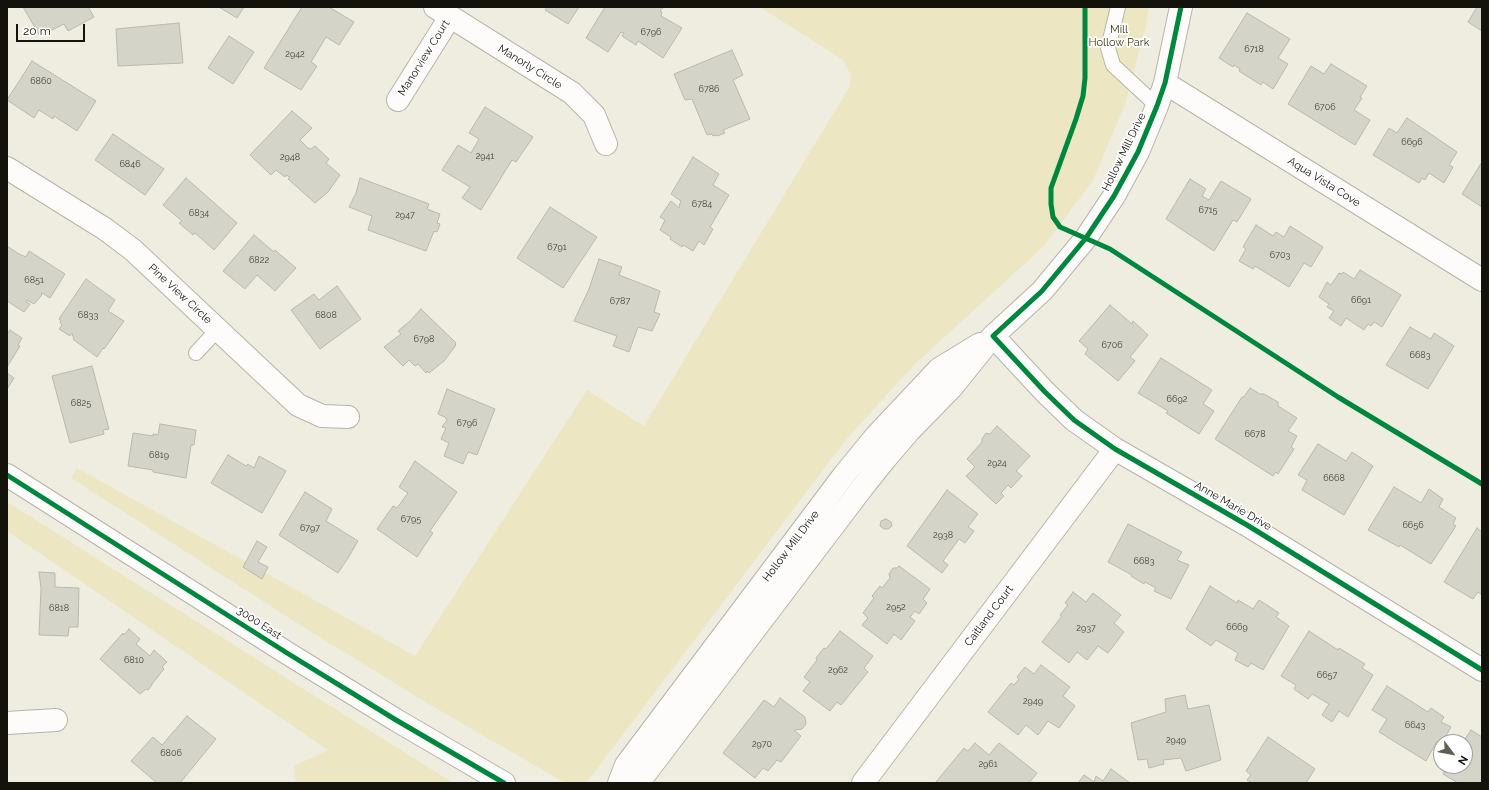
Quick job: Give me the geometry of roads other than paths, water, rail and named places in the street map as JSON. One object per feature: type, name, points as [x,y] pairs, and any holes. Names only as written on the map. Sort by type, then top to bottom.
[{"type":"street","name":"Hollow Mill Drive","points":[[636,783],[642,778],[872,476],[910,430],[952,387],[993,336],[1042,291],[1086,238],[1118,190],[1138,152],[1157,106],[1165,83],[1181,7]]},
{"type":"street","name":"Manorview Court","points":[[398,100],[443,12]]},
{"type":"street","name":"Manorly Circle","points":[[443,12],[572,93],[594,115],[606,144]]},
{"type":"street","name":"Aqua Vista Cove","points":[[1165,83],[1482,280]]},
{"type":"street","name":"Pine View Circle","points":[[7,168],[105,229],[133,250],[298,405],[322,416],[348,417]]},
{"type":"street","name":"Hollow Mill Drive","points":[[619,783],[626,765],[844,475],[876,436],[939,369],[993,336]]},
{"type":"street","name":"Anne Marie Drive","points":[[993,336],[1045,392],[1074,420],[1115,449],[1247,525],[1482,670]]},
{"type":"street","name":"Caitland Court","points":[[864,783],[1115,449]]},
{"type":"street","name":"3000 East","points":[[7,475],[300,661],[396,720],[504,783]]},
{"type":"street","points":[[7,723],[56,720]]},
{"type":"lane","points":[[1118,7],[1108,48],[1113,65],[1157,106]]},
{"type":"lane","points":[[196,353],[218,329]]},
{"type":"park label","name":"Mill Hollow Park","points":[[1119,36]]}]
